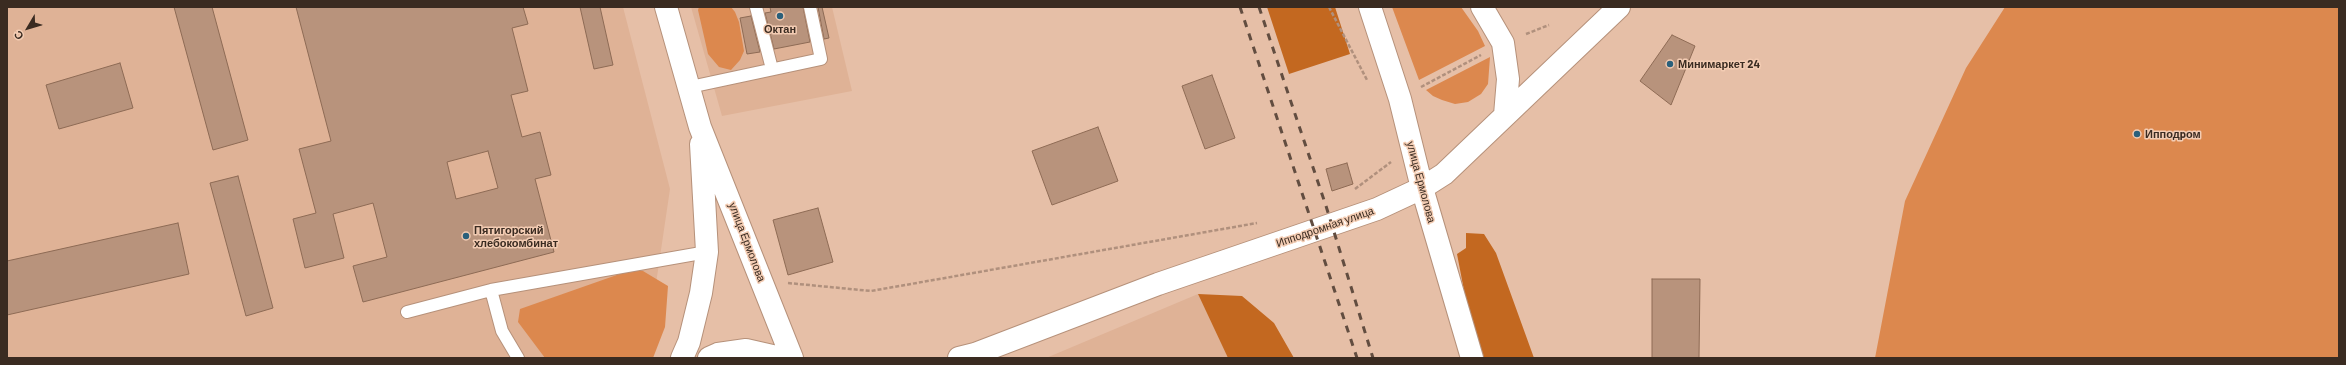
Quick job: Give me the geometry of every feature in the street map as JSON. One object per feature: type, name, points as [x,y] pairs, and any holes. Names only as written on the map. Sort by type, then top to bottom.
[{"type":"street","name":"улица Ермолова","points":[[666,7],[690,86],[700,127],[792,358]]},
{"type":"street","name":"улица Ермолова","points":[[1370,7],[1400,98],[1422,188],[1472,358]]},
{"type":"street","points":[[1482,7],[1503,43],[1508,79],[1505,115]]},
{"type":"street","name":"Ипподромная улица","points":[[968,357],[1158,284],[1377,209],[1422,188],[1444,174],[1619,7]]},
{"type":"street","name":"улица Ермолова","points":[[682,358],[689,342],[701,293],[707,252],[700,127]]},
{"type":"street","points":[[709,358],[718,354],[746,350],[781,358]]},
{"type":"lane","points":[[756,7],[772,69]]},
{"type":"lane","points":[[690,86],[821,59],[810,7]]},
{"type":"lane","points":[[407,312],[491,290],[707,252]]},
{"type":"lane","points":[[491,290],[502,331],[518,358]]},
{"type":"path","points":[[1329,7],[1367,81]]},
{"type":"path","points":[[1400,98],[1503,43],[1549,25]]},
{"type":"path","points":[[1350,192],[1391,162],[1391,156]]},
{"type":"path","points":[[762,281],[871,292],[1261,222]]},
{"type":"shaded area","points":[[7,7],[623,7],[670,189],[645,358],[7,358]]},
{"type":"shaded area","points":[[691,7],[832,7],[852,91],[722,116]]},
{"type":"shaded area","points":[[699,7],[731,7],[735,12],[739,22],[744,51],[740,60],[731,70],[719,67],[708,54],[698,10]]},
{"type":"shaded area","points":[[1267,7],[1335,7],[1350,54],[1289,74]]},
{"type":"shaded area","points":[[1392,7],[1461,7],[1478,31],[1485,46],[1419,80]]},
{"type":"shaded area","name":"Ипподpом","points":[[2005,7],[2339,7],[2339,358],[1875,358],[1905,201],[1966,68]]},
{"type":"shaded area","points":[[1490,57],[1488,84],[1481,94],[1468,102],[1455,104],[1433,96],[1426,90]]},
{"type":"shaded area","points":[[1466,233],[1484,234],[1496,253],[1534,358],[1477,358],[1457,254],[1466,248]]},
{"type":"shaded area","points":[[631,270],[643,271],[668,286],[665,327],[653,358],[545,358],[518,322],[520,309]]},
{"type":"shaded area","points":[[1198,294],[1228,358],[1046,358]]},
{"type":"shaded area","points":[[1198,294],[1242,296],[1274,323],[1294,358],[1228,358]]},
{"type":"building","points":[[174,7],[212,7],[248,140],[213,150]]},
{"type":"building","points":[[296,7],[523,7],[528,24],[512,28],[528,91],[511,95],[522,137],[540,132],[551,175],[535,179],[554,252],[363,302],[353,266],[387,257],[373,203],[333,214],[344,258],[305,268],[293,219],[316,213],[299,149],[331,141]],"holes":[[[488,151],[498,188],[456,199],[447,162]]]},
{"type":"building","points":[[580,7],[600,7],[613,65],[594,69]]},
{"type":"building","points":[[770,7],[803,7],[810,42],[774,49],[765,13],[771,12]]},
{"type":"building","points":[[818,7],[822,7],[829,38],[824,39]]},
{"type":"building","points":[[751,16],[760,52],[747,54],[740,18]]},
{"type":"building","name":"Минимаркет 24","points":[[1672,35],[1695,46],[1671,105],[1640,81]]},
{"type":"building","points":[[120,63],[133,108],[59,129],[46,85]]},
{"type":"building","points":[[1212,75],[1235,138],[1205,149],[1182,86]]},
{"type":"building","points":[[1098,127],[1118,181],[1052,205],[1032,151]]},
{"type":"building","points":[[1347,163],[1353,184],[1332,191],[1326,169]]},
{"type":"building","points":[[238,176],[273,308],[246,316],[210,183]]},
{"type":"building","points":[[818,208],[833,262],[788,275],[773,220]]},
{"type":"building","points":[[178,223],[189,274],[7,315],[7,261]]},
{"type":"building","points":[[1652,279],[1700,279],[1699,358],[1652,358]]},
{"type":"railway","points":[[1240,7],[1357,358]]},
{"type":"railway","points":[[1259,7],[1326,206],[1373,358]]},
{"type":"place","name":"Октан","points":[[780,16]]},
{"type":"place","name":"Минимаркет 24","points":[[1670,64]]},
{"type":"place","name":"Ипподpом","points":[[2137,134]]},
{"type":"place","name":"Пятигорский хлебокомбинат","points":[[466,236]]}]
